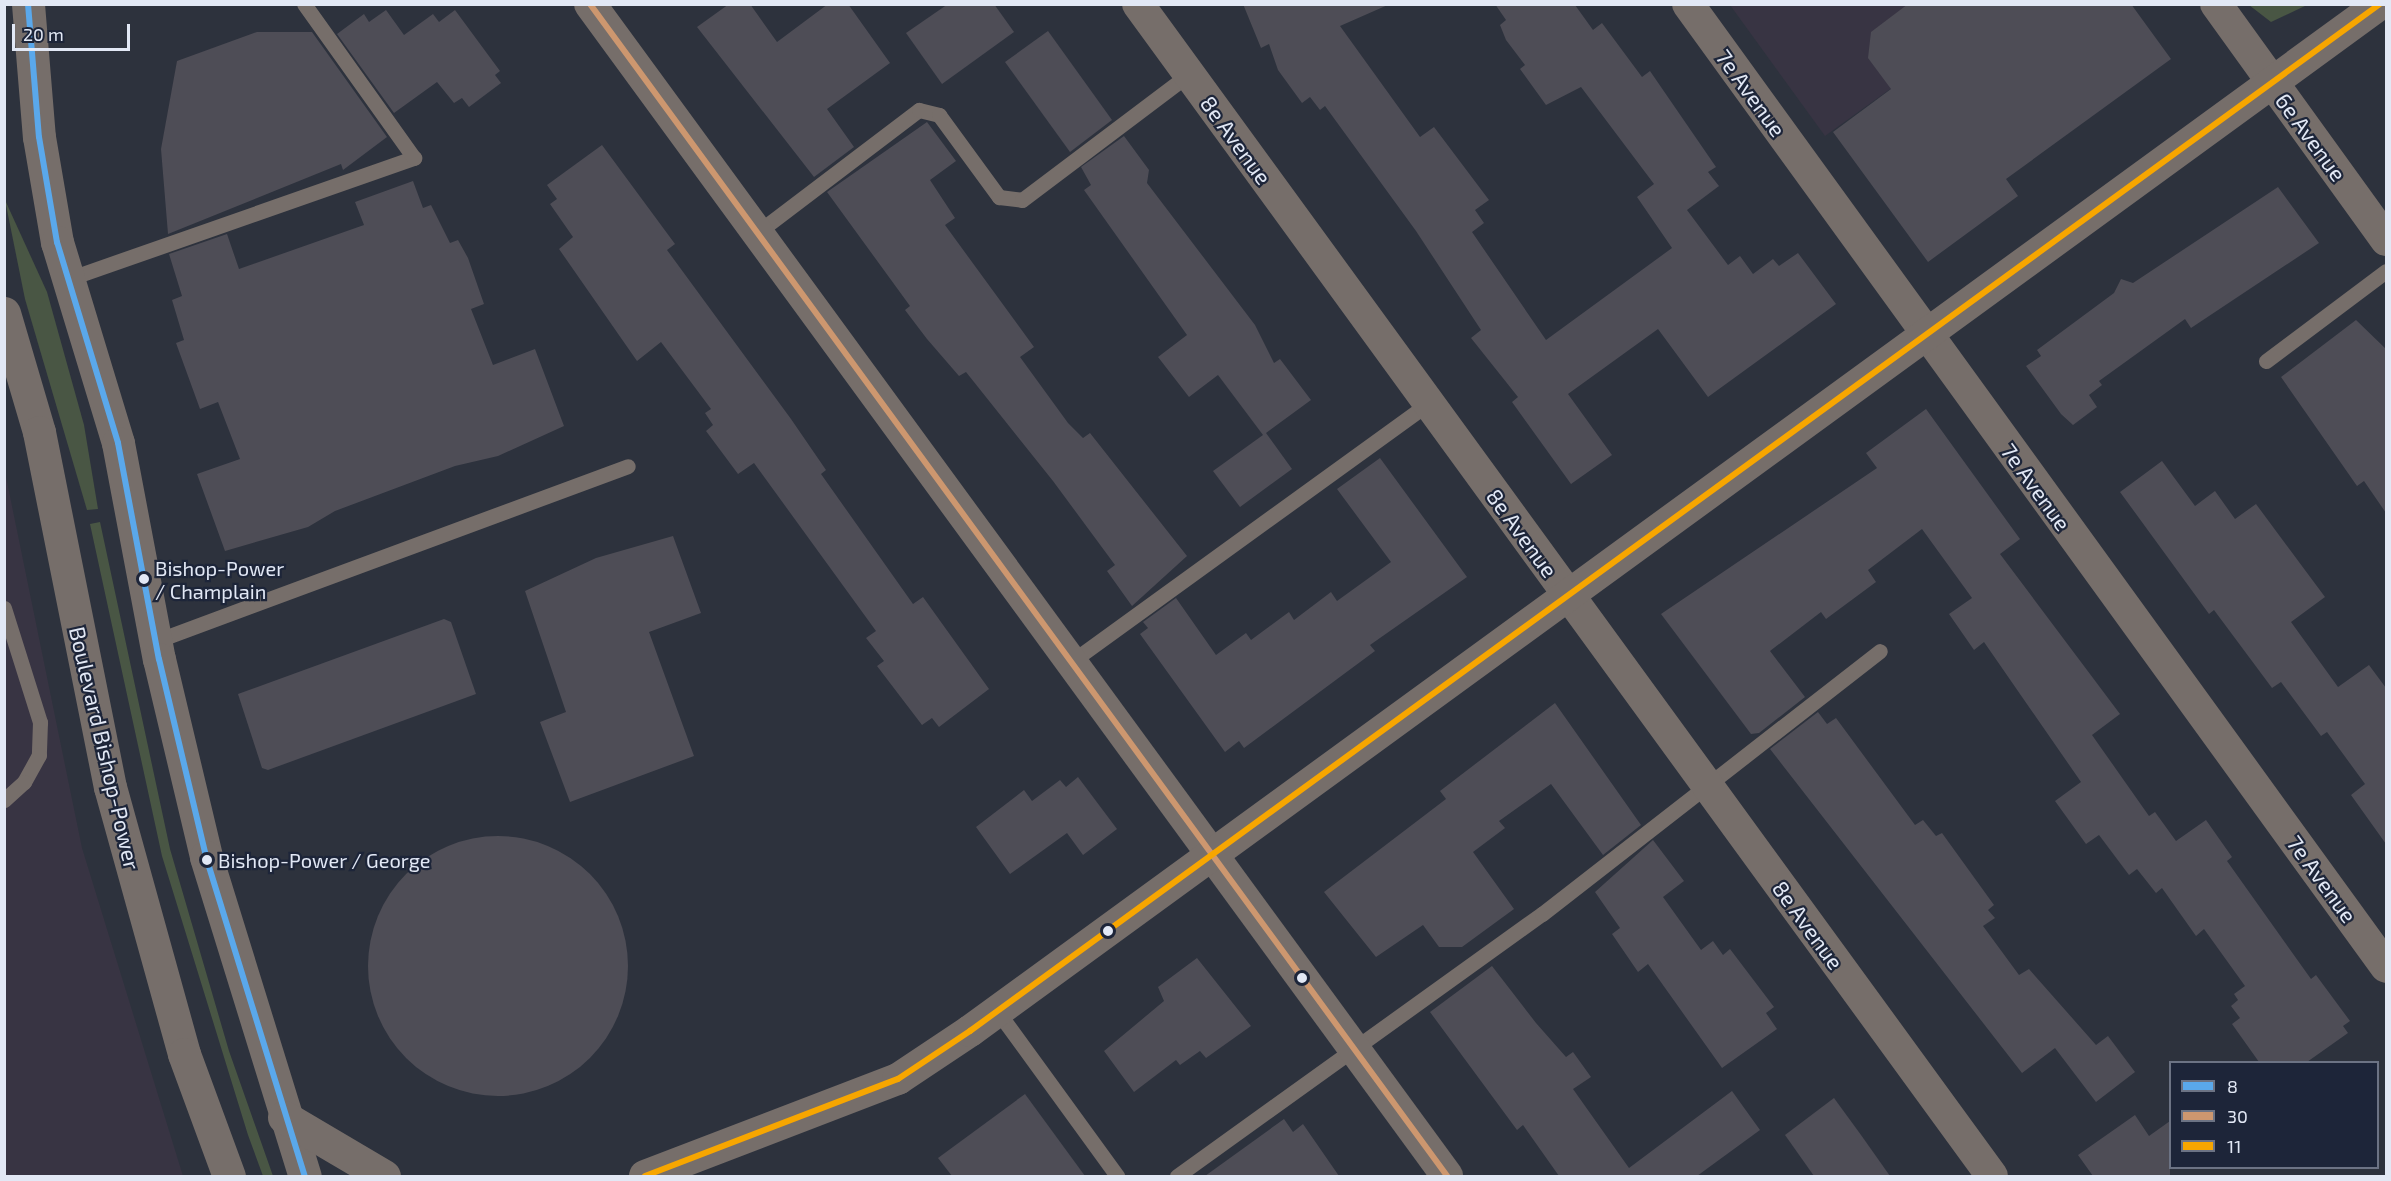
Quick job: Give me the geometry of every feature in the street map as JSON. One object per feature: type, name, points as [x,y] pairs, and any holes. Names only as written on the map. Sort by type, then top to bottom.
[{"type":"street","points":[[28,4],[50,209],[68,279],[118,443],[156,641],[206,857],[304,1176]]},
{"type":"street","points":[[590,4],[1447,1176]]},
{"type":"street","name":"8e Avenue","points":[[1138,4],[1992,1176]]},
{"type":"street","name":"7e Avenue","points":[[1688,4],[2386,967]]},
{"type":"street","name":"6e Avenue","points":[[2216,4],[2386,240]]},
{"type":"street","points":[[645,1176],[898,1079],[998,1012],[2380,4]]},
{"type":"street","name":"Boulevard Bishop-Power","points":[[4,313],[12,365],[59,522],[110,787],[184,1054],[229,1176]]},
{"type":"street","points":[[284,1117],[384,1176]]},
{"type":"lane","points":[[68,279],[414,158],[304,4]]},
{"type":"lane","points":[[758,232],[919,110],[939,115],[999,197],[1022,200],[1188,75]]},
{"type":"lane","points":[[2266,361],[2386,271]]},
{"type":"lane","points":[[1071,662],[1429,403]]},
{"type":"lane","points":[[156,641],[628,466]]},
{"type":"lane","points":[[4,608],[40,722],[39,755],[24,782],[4,800]]},
{"type":"lane","points":[[1177,1176],[1707,787],[1880,651]]},
{"type":"lane","points":[[998,1012],[1117,1176]]},
{"type":"shaded area","points":[[1730,5],[2007,5],[1825,136]]},
{"type":"shaded area","points":[[4,467],[82,848],[183,1176],[5,1176]]},
{"type":"green space","points":[[2249,5],[2307,5],[2271,22]]},
{"type":"green space","points":[[5,200],[47,292],[84,425],[98,509],[87,510],[25,299]]},
{"type":"green space","points":[[100,522],[170,849],[229,1051],[273,1176],[263,1176],[248,1135],[162,856],[90,524]]},
{"type":"building","points":[[729,4],[750,4],[777,42],[828,4],[848,4],[890,63],[827,109],[854,147],[814,177],[697,27]]},
{"type":"building","points":[[948,4],[994,4],[1014,32],[942,84],[906,33]]},
{"type":"building","points":[[1243,4],[1390,4],[1340,26],[1420,137],[1434,127],[1489,200],[1475,210],[1484,223],[1472,232],[1546,340],[1672,248],[1637,197],[1654,184],[1581,87],[1546,105],[1520,69],[1525,65],[1506,40],[1500,25],[1506,20],[1495,4],[1575,5],[1593,30],[1602,23],[1642,77],[1650,71],[1716,167],[1708,172],[1719,186],[1687,210],[1728,265],[1740,256],[1753,274],[1773,259],[1779,266],[1798,253],[1836,304],[1708,397],[1658,329],[1568,394],[1612,455],[1571,484],[1512,402],[1518,397],[1471,338],[1481,330],[1416,231],[1325,106],[1320,110],[1310,97],[1302,103],[1278,70],[1269,44],[1261,48]]},
{"type":"building","points":[[1908,4],[2131,4],[2171,59],[2006,179],[2018,196],[1928,262],[1833,132],[1891,89],[1868,58],[1871,32]]},
{"type":"building","points":[[386,10],[404,35],[433,14],[439,22],[455,10],[500,71],[495,75],[501,83],[469,107],[462,98],[454,103],[437,82],[394,113],[337,34],[364,14],[369,22]]},
{"type":"building","points":[[1048,31],[1112,120],[1070,152],[1005,62]]},
{"type":"building","points":[[257,32],[312,32],[387,137],[343,170],[341,164],[168,234],[161,149],[177,61]]},
{"type":"building","points":[[927,122],[956,161],[930,180],[955,218],[945,225],[1034,347],[1020,357],[1068,423],[1083,438],[1090,433],[1187,556],[1132,606],[1107,571],[1115,565],[1053,481],[966,372],[959,376],[927,339],[905,310],[910,306],[827,192]]},
{"type":"building","points":[[1124,136],[1149,170],[1147,183],[1255,325],[1274,363],[1280,359],[1311,400],[1266,433],[1292,469],[1240,507],[1213,471],[1263,435],[1218,375],[1189,397],[1158,357],[1187,335],[1084,190],[1091,185],[1081,167]]},
{"type":"building","points":[[602,145],[675,244],[667,250],[791,419],[826,470],[821,474],[913,604],[923,597],[989,689],[939,727],[932,718],[922,725],[877,666],[884,661],[866,638],[876,631],[754,463],[738,474],[706,431],[713,425],[705,413],[711,409],[661,342],[637,361],[559,249],[573,237],[550,204],[557,199],[547,185]]},
{"type":"building","points":[[413,181],[423,208],[431,205],[450,243],[458,240],[468,258],[484,304],[471,309],[493,365],[535,349],[564,426],[498,456],[455,466],[335,511],[308,527],[225,551],[197,474],[240,459],[218,402],[200,409],[176,343],[184,340],[172,300],[182,296],[169,254],[227,234],[239,269],[364,225],[355,202]]},
{"type":"building","points":[[2278,187],[2319,243],[2191,328],[2185,319],[2099,381],[2102,385],[2089,395],[2097,407],[2073,425],[2061,414],[2026,366],[2041,356],[2037,350],[2114,293],[2121,279],[2133,283]]},
{"type":"building","points":[[2356,320],[2386,349],[2386,513],[2364,481],[2357,486],[2281,377]]},
{"type":"building","points":[[1926,409],[2020,539],[2000,554],[2120,714],[2092,735],[2149,816],[2155,812],[2176,841],[2206,820],[2232,857],[2227,861],[2311,979],[2316,975],[2350,1021],[2343,1026],[2348,1033],[2308,1061],[2258,1061],[2232,1024],[2240,1018],[2231,1006],[2238,1000],[2234,994],[2245,986],[2204,929],[2196,936],[2162,888],[2156,893],[2137,869],[2129,875],[2099,835],[2086,844],[2055,801],[2081,782],[1984,642],[1974,650],[1949,614],[1972,598],[1922,529],[1868,570],[1876,582],[1826,619],[1821,612],[1770,651],[1805,697],[1759,733],[1751,734],[1661,614],[1877,468],[1866,453]]},
{"type":"building","points":[[1380,458],[1467,577],[1370,645],[1375,651],[1244,748],[1239,741],[1225,752],[1140,634],[1148,628],[1143,622],[1176,598],[1216,655],[1246,633],[1251,640],[1289,612],[1294,620],[1331,592],[1337,601],[1391,562],[1337,489]]},
{"type":"building","points":[[2162,461],[2195,506],[2215,491],[2235,519],[2256,504],[2325,597],[2291,622],[2338,687],[2369,665],[2386,688],[2386,844],[2351,795],[2365,784],[2327,732],[2321,736],[2281,682],[2272,688],[2214,610],[2209,614],[2120,492]]},
{"type":"building","points":[[673,536],[701,613],[649,632],[694,756],[570,802],[540,722],[566,712],[525,591],[596,558]]},
{"type":"building","points":[[444,619],[451,622],[476,694],[268,770],[262,768],[238,694]]},
{"type":"building","points":[[1555,703],[1641,825],[1603,855],[1551,784],[1499,821],[1505,828],[1473,852],[1514,909],[1462,947],[1439,947],[1423,925],[1376,957],[1324,892],[1446,799],[1440,791]]},
{"type":"building","points":[[1818,712],[1827,724],[1836,718],[1915,825],[1923,820],[1936,836],[1942,833],[1994,905],[1988,910],[1995,918],[1983,926],[2019,975],[2029,969],[2096,1045],[2108,1036],[2135,1072],[2096,1102],[2055,1048],[2022,1073],[1770,749]]},
{"type":"building","points":[[1078,777],[1117,829],[1083,855],[1067,833],[1010,874],[976,827],[1024,790],[1032,801],[1060,780],[1066,787]]},
{"type":"building","points":[[498,836],[523,839],[548,846],[570,858],[590,874],[606,894],[618,916],[625,941],[628,966],[625,991],[618,1016],[606,1038],[590,1058],[570,1074],[548,1086],[523,1093],[498,1096],[473,1093],[448,1086],[426,1074],[406,1058],[390,1038],[378,1016],[371,991],[368,966],[371,941],[378,916],[390,894],[406,874],[426,858],[448,846],[473,839]]},
{"type":"building","points":[[1653,840],[1684,881],[1663,897],[1701,950],[1713,941],[1723,955],[1730,949],[1774,1007],[1766,1013],[1777,1029],[1722,1068],[1648,964],[1638,972],[1612,934],[1620,928],[1595,892]]},
{"type":"building","points":[[1197,958],[1251,1026],[1206,1058],[1200,1051],[1180,1065],[1176,1060],[1134,1092],[1104,1051],[1164,1001],[1158,987]]},
{"type":"building","points":[[1492,966],[1536,1023],[1566,1057],[1573,1052],[1591,1077],[1573,1089],[1629,1168],[1732,1091],[1760,1130],[1697,1176],[1559,1176],[1523,1125],[1517,1130],[1430,1012]]},
{"type":"building","points":[[1025,1094],[1085,1176],[952,1176],[938,1158]]},
{"type":"building","points":[[1834,1098],[1890,1176],[1814,1176],[1785,1135]]},
{"type":"building","points":[[2135,1115],[2149,1136],[2169,1122],[2170,1176],[2093,1176],[2078,1155]]},
{"type":"building","points":[[1284,1119],[1293,1132],[1303,1124],[1339,1176],[1205,1176]]},
{"type":"transit line","name":"8","points":[[28,4],[39,137],[57,242],[118,443],[159,659],[206,857],[305,1176]]},
{"type":"transit line","name":"30","points":[[590,4],[1447,1176]]},
{"type":"transit line","name":"11","points":[[645,1176],[898,1079],[970,1031],[2380,4]]},
{"type":"place","name":"Bishop-Power / Champlain","points":[[144,579]]},
{"type":"place","name":"Bishop-Power / George","points":[[207,860]]}]
